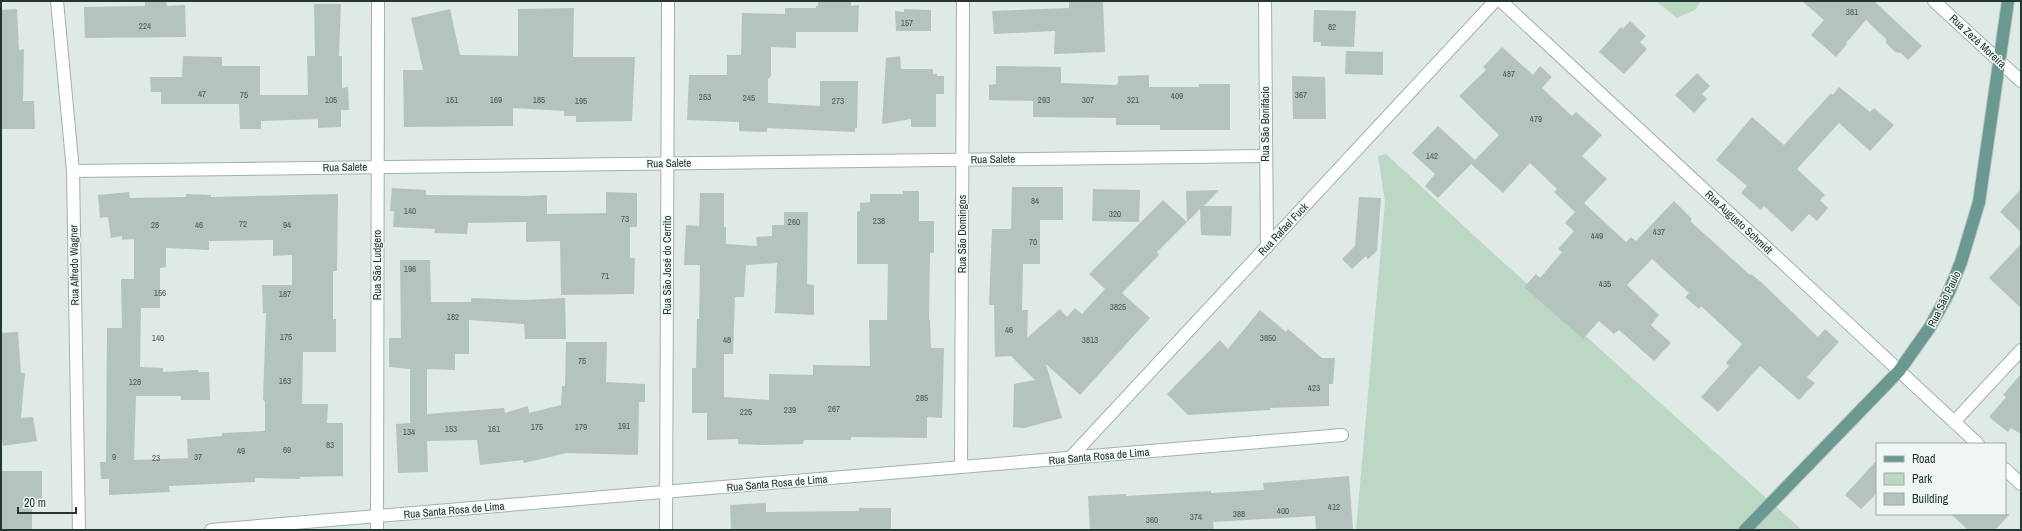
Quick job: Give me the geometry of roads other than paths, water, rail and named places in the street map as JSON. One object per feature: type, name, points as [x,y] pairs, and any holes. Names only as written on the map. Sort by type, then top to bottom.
[{"type":"main road","name":"Rua São Paulo","points":[[1745,530],[1899,371],[1930,327],[1948,294],[1971,232],[1984,174],[1998,60],[2008,1]]},
{"type":"street","name":"Rua Alfredo Wagner","points":[[57,1],[73,170],[79,530]]},
{"type":"street","name":"Rua São Ludgero","points":[[376,530],[378,1]]},
{"type":"street","name":"Rua São José do Cerrito","points":[[666,530],[668,1]]},
{"type":"street","name":"Rua São Domingos","points":[[962,467],[963,1]]},
{"type":"street","name":"Rua São Bonifácio","points":[[1265,1],[1265,156],[1267,247]]},
{"type":"street","name":"Rua Rafael Fuck","points":[[1070,458],[1495,1]]},
{"type":"street","name":"Rua Augusto Schmidt","points":[[1501,1],[1977,443]]},
{"type":"street","name":"Rua Zezé Moreira","points":[[1934,1],[2021,81]]},
{"type":"street","name":"Rua Salete","points":[[73,170],[1265,156]]},
{"type":"street","points":[[1954,422],[2021,350]]},
{"type":"street","name":"Rua Santa Rosa de Lima","points":[[211,530],[1342,435]]},
{"type":"street","points":[[2006,470],[2021,484]]}]
